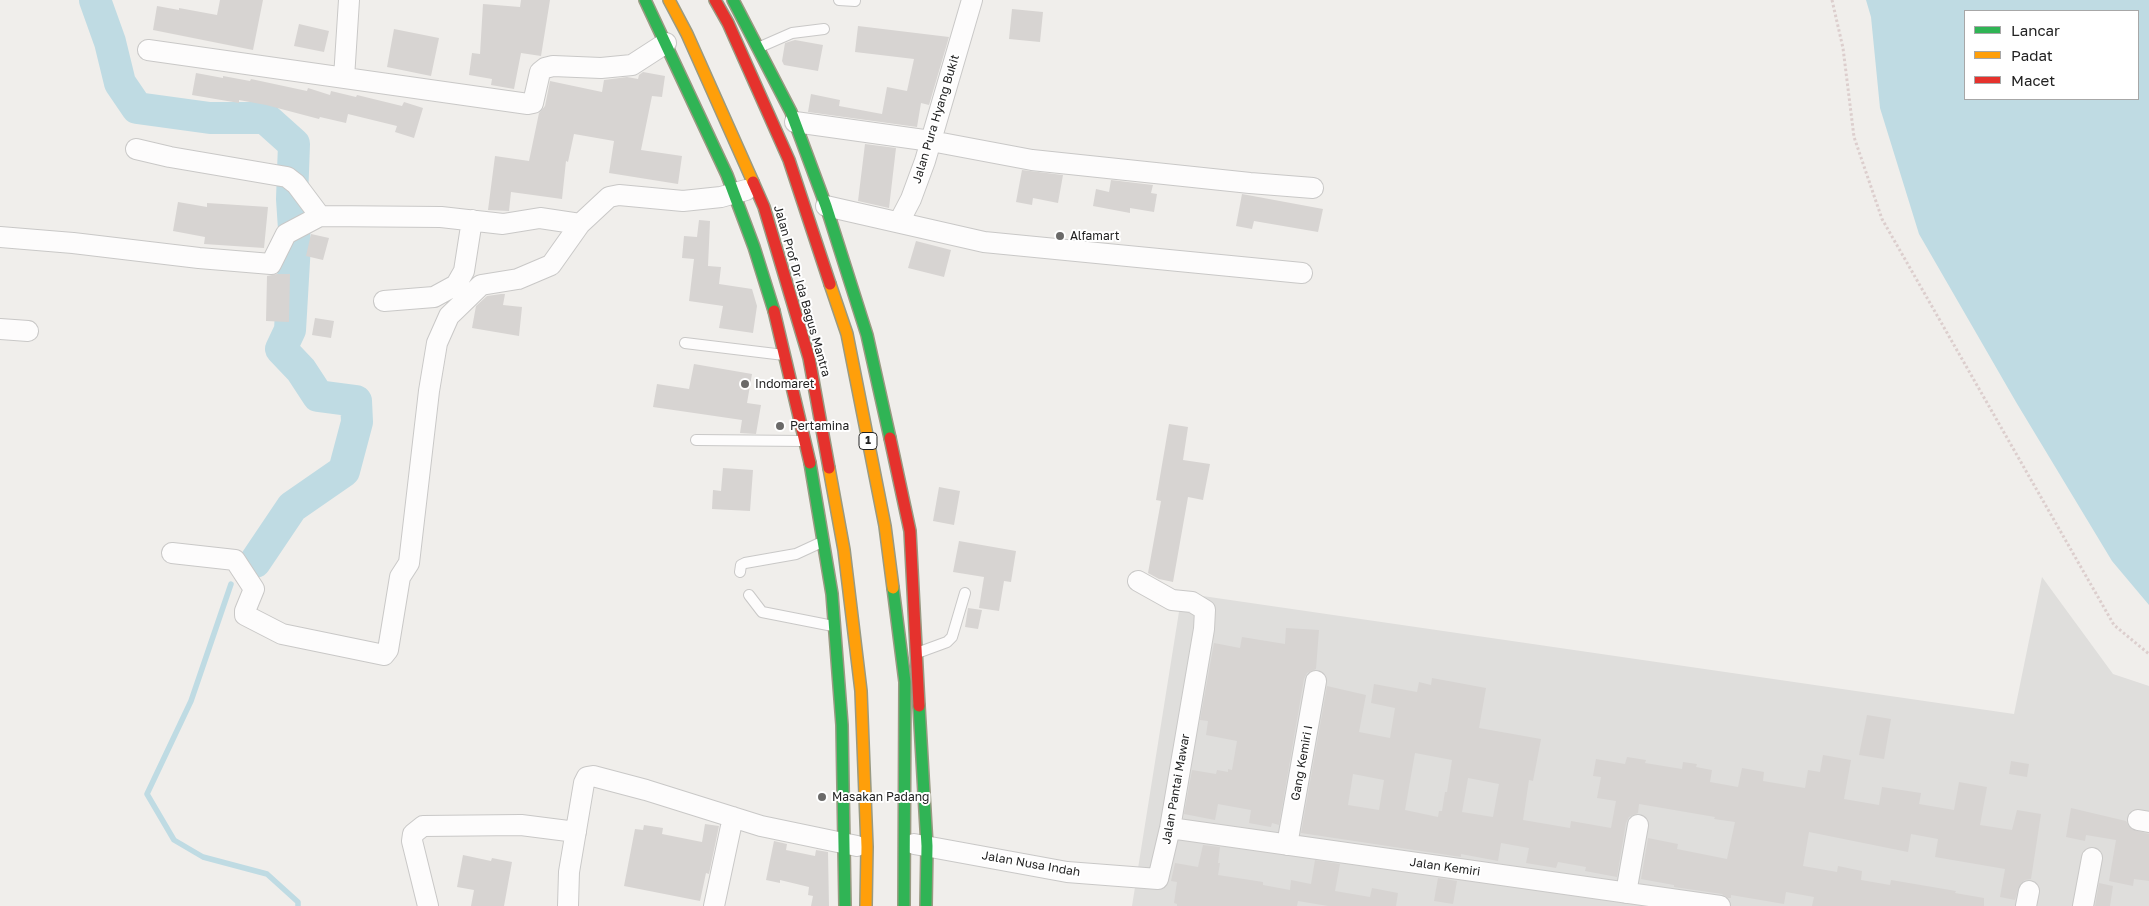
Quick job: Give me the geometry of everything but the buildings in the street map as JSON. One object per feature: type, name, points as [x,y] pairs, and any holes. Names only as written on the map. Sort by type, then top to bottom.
[{"type":"main road","points":[[644,0],[666,43],[734,193],[771,297],[813,474],[824,541],[834,626],[842,725],[845,906]]},
{"type":"main road","name":"Jalan Prof Dr Ida Bagus Mantra","points":[[669,0],[687,34],[764,207],[809,358],[844,550],[861,691],[867,847],[866,906]]},
{"type":"main road","name":"Jalan Prof Dr Ida Bagus Mantra","points":[[715,0],[728,23],[789,160],[847,334],[885,526],[905,682],[904,906]]},
{"type":"main road","points":[[733,0],[795,122],[826,206],[867,335],[910,531],[927,846],[926,906]]},
{"type":"street","points":[[344,78],[348,0]]},
{"type":"street","name":"Jalan Pura Hyang Bukit","points":[[899,222],[911,199],[931,142],[972,0]]},
{"type":"street","points":[[148,50],[531,104],[533,103],[540,72],[545,68],[553,66],[601,68],[632,65],[666,43]]},
{"type":"street","points":[[795,122],[931,142],[1015,158],[1313,188]]},
{"type":"street","points":[[136,149],[170,158],[292,180],[315,218]]},
{"type":"street","points":[[172,553],[234,560],[254,589],[245,615],[282,634],[384,655],[388,650],[400,577],[409,563],[429,391],[437,343],[450,316],[481,285],[518,279],[551,265],[580,224],[609,197],[619,195],[683,201],[703,200],[755,187]]},
{"type":"street","points":[[826,206],[984,242],[1302,273]]},
{"type":"street","points":[[0,237],[271,264],[286,234],[315,218],[441,217],[503,224],[540,218],[580,224]]},
{"type":"street","points":[[384,301],[434,297],[456,285],[464,271],[472,220]]},
{"type":"street","points":[[0,329],[28,331]]},
{"type":"street","name":"Jalan Pantai Mawar","points":[[1138,581],[1172,600],[1192,602],[1204,610],[1204,629],[1170,828],[1158,879]]},
{"type":"street","name":"Gang Kemiri I","points":[[1288,845],[1316,681]]},
{"type":"street","points":[[568,906],[569,872],[584,783],[587,777],[594,776],[646,790],[762,826],[867,847]]},
{"type":"street","points":[[714,906],[733,817]]},
{"type":"street","points":[[428,906],[412,841],[413,834],[423,826],[521,825],[576,832]]},
{"type":"street","points":[[1626,893],[1638,825]]},
{"type":"street","name":"Jalan Kemiri","points":[[1170,828],[1626,893],[1688,904],[1720,906]]},
{"type":"street","name":"Jalan Nusa Indah","points":[[904,843],[1067,872],[1158,879]]},
{"type":"street","points":[[2083,906],[2092,858]]},
{"type":"lane","points":[[839,0],[855,2]]},
{"type":"lane","points":[[759,48],[792,33],[824,29]]},
{"type":"lane","points":[[685,343],[785,355]]},
{"type":"lane","points":[[696,440],[805,440]]},
{"type":"lane","points":[[740,572],[741,565],[745,563],[796,554],[824,541]]},
{"type":"lane","points":[[916,654],[950,640],[965,593]]},
{"type":"lane","points":[[749,595],[762,612],[854,630]]},
{"type":"path","points":[[1832,0],[1843,48],[1854,137],[1882,219],[2114,625],[2149,654]]},
{"type":"shaded area","points":[[2042,577],[2113,674],[2149,686],[2149,906],[1132,906],[1182,593],[2014,714]]},
{"type":"water","points":[[1866,0],[2149,0],[2149,605],[2112,561],[2016,402],[1919,234],[1880,108],[1871,17]]},
{"type":"waterway","points":[[95,0],[110,42],[120,83],[137,108],[210,118],[265,118],[294,144],[292,199],[295,244],[290,330],[281,349],[301,370],[318,396],[356,401],[357,422],[344,471],[292,507],[255,562]]},
{"type":"waterway","points":[[231,584],[191,701],[147,794],[174,840],[203,857],[267,874],[298,902],[298,906]]},
{"type":"traffic: fast","points":[[645,0],[727,175],[754,247],[774,311]]},
{"type":"traffic: fast","points":[[733,0],[791,112],[826,206],[867,335],[890,438]]},
{"type":"traffic: fast","points":[[810,463],[832,594],[842,725],[845,906]]},
{"type":"traffic: fast","points":[[893,588],[905,682],[904,906]]},
{"type":"traffic: fast","points":[[919,706],[927,846],[926,906]]},
{"type":"traffic: slow","points":[[669,0],[687,34],[753,182]]},
{"type":"traffic: slow","points":[[830,284],[847,334],[885,526],[893,588]]},
{"type":"traffic: slow","points":[[829,468],[844,550],[861,691],[867,847],[866,906]]},
{"type":"traffic: jam","points":[[715,0],[728,23],[789,160],[830,284]]},
{"type":"traffic: jam","points":[[753,182],[764,207],[809,358],[829,468]]},
{"type":"traffic: jam","points":[[774,311],[810,463]]},
{"type":"traffic: jam","points":[[890,438],[910,531],[919,706]]},
{"type":"place","name":"Alfamart","points":[[1060,236]]},
{"type":"place","name":"Indomaret","points":[[745,384]]},
{"type":"place","name":"Pertamina","points":[[780,426]]},
{"type":"place","name":"Masakan Padang","points":[[822,797]]}]
